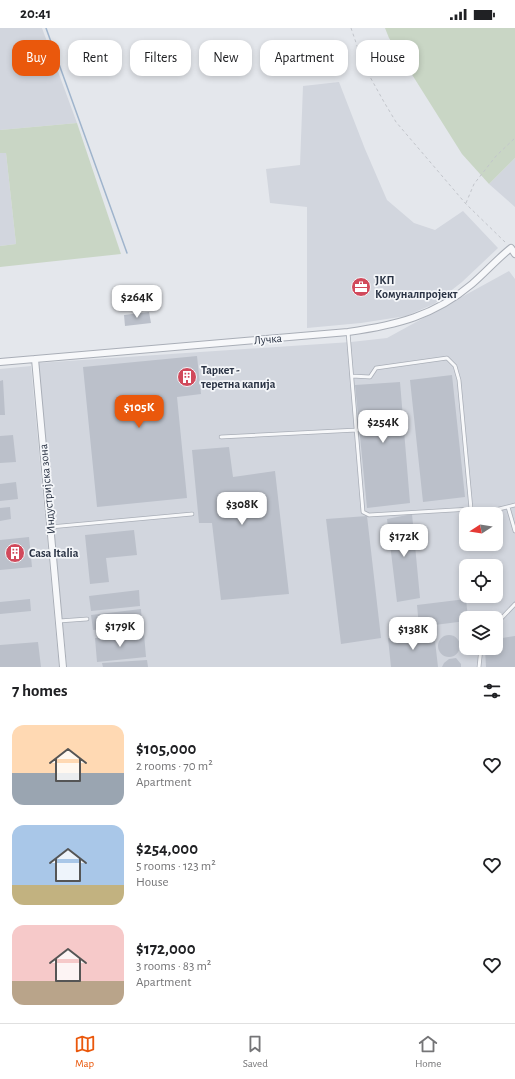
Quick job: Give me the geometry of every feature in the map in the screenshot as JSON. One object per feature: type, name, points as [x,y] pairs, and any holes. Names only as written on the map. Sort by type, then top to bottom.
[{"type":"street","points":[[511,248],[515,254]]},
{"type":"street","name":"Лучка","points":[[0,362],[373,329],[409,320],[430,311],[455,297],[472,284],[511,248]]},
{"type":"street","name":"Индустријска зона","points":[[35,359],[63,667]]},
{"type":"lane","points":[[348,332],[363,512],[369,515],[459,510]]},
{"type":"lane","points":[[352,376],[370,377],[376,368],[447,358],[455,366],[459,380],[471,507]]},
{"type":"lane","points":[[221,437],[357,430]]},
{"type":"lane","points":[[503,508],[515,505]]},
{"type":"lane","points":[[508,507],[515,531]]},
{"type":"lane","points":[[50,527],[192,514]]},
{"type":"lane","points":[[503,617],[515,604]]},
{"type":"lane","points":[[58,621],[87,619]]},
{"type":"lane","points":[[479,667],[480,655]]},
{"type":"path","points":[[351,28],[364,66],[396,122],[466,204],[489,224],[511,248]]},
{"type":"path","points":[[466,204],[474,184],[496,156],[515,138]]},
{"type":"shaded area","points":[[0,28],[42,28],[46,40],[12,40],[12,76],[60,76],[77,123],[0,130]]},
{"type":"shaded area","points":[[339,82],[387,200],[414,223],[435,230],[463,211],[498,248],[462,282],[434,304],[406,316],[361,323],[307,328],[307,207],[270,203],[266,169],[300,165],[303,86]]},
{"type":"shaded area","points":[[0,153],[6,153],[16,244],[0,246]]},
{"type":"shaded area","points":[[515,158],[515,207],[489,184]]},
{"type":"shaded area","points":[[509,271],[515,279],[515,667],[67,667],[38,363],[351,342],[387,338]]},
{"type":"shaded area","points":[[31,366],[59,667],[0,667],[0,369]]},
{"type":"green space","points":[[385,28],[515,28],[515,158],[489,184],[462,154],[413,76],[419,76],[419,40],[390,40]]},
{"type":"green space","points":[[77,123],[121,254],[0,267],[0,246],[16,244],[6,153],[0,153],[0,130]]},
{"type":"building","points":[[149,312],[151,323],[125,326],[124,315]]},
{"type":"building","points":[[197,356],[201,394],[177,397],[187,498],[97,507],[83,367]]},
{"type":"building","points":[[452,375],[465,497],[423,502],[410,380]]},
{"type":"building","points":[[3,380],[5,415],[0,415],[0,381]]},
{"type":"building","points":[[400,382],[410,503],[367,508],[355,385]]},
{"type":"building","points":[[13,435],[16,462],[0,463],[0,436]]},
{"type":"building","points":[[229,447],[233,477],[275,471],[289,594],[221,600],[212,523],[199,523],[192,450]]},
{"type":"building","points":[[16,482],[18,499],[0,501],[0,484]]},
{"type":"building","points":[[10,507],[11,519],[0,521],[0,508]]},
{"type":"building","points":[[412,514],[420,598],[397,602],[387,519]]},
{"type":"building","points":[[367,516],[381,638],[341,644],[326,519]]},
{"type":"building","points":[[134,530],[137,555],[106,558],[109,582],[90,584],[85,535]]},
{"type":"building","name":"Casa Italia","points":[[29,537],[32,567],[0,570],[0,540]]},
{"type":"building","points":[[139,590],[140,606],[91,611],[89,596]]},
{"type":"building","points":[[30,599],[31,611],[0,614],[0,602]]},
{"type":"building","points":[[459,600],[459,603],[466,603],[467,611],[459,611],[459,622],[419,627],[417,605]]},
{"type":"building","points":[[141,609],[142,625],[93,630],[91,615]]},
{"type":"building","points":[[434,632],[438,667],[391,667],[388,638]]},
{"type":"building","points":[[144,634],[146,657],[97,662],[95,638]]},
{"type":"building","points":[[449,635],[457,638],[459,642],[459,650],[457,654],[449,657],[441,654],[438,646],[441,638]]},
{"type":"building","points":[[515,636],[515,667],[486,667],[485,655],[503,655],[503,638]]},
{"type":"building","points":[[38,642],[41,667],[0,667],[0,645]]},
{"type":"building","points":[[456,658],[461,664],[461,667],[442,667],[449,659]]},
{"type":"building","points":[[147,660],[148,667],[103,667],[102,663]]},
{"type":"waterway","points":[[46,28],[127,253]]},
{"type":"place","name":"ЈКП Комуналпројект","points":[[361,287]]},
{"type":"place","name":"Таркет - теретна капија","points":[[187,377]]},
{"type":"place","name":"Casa Italia","points":[[15,553]]}]
